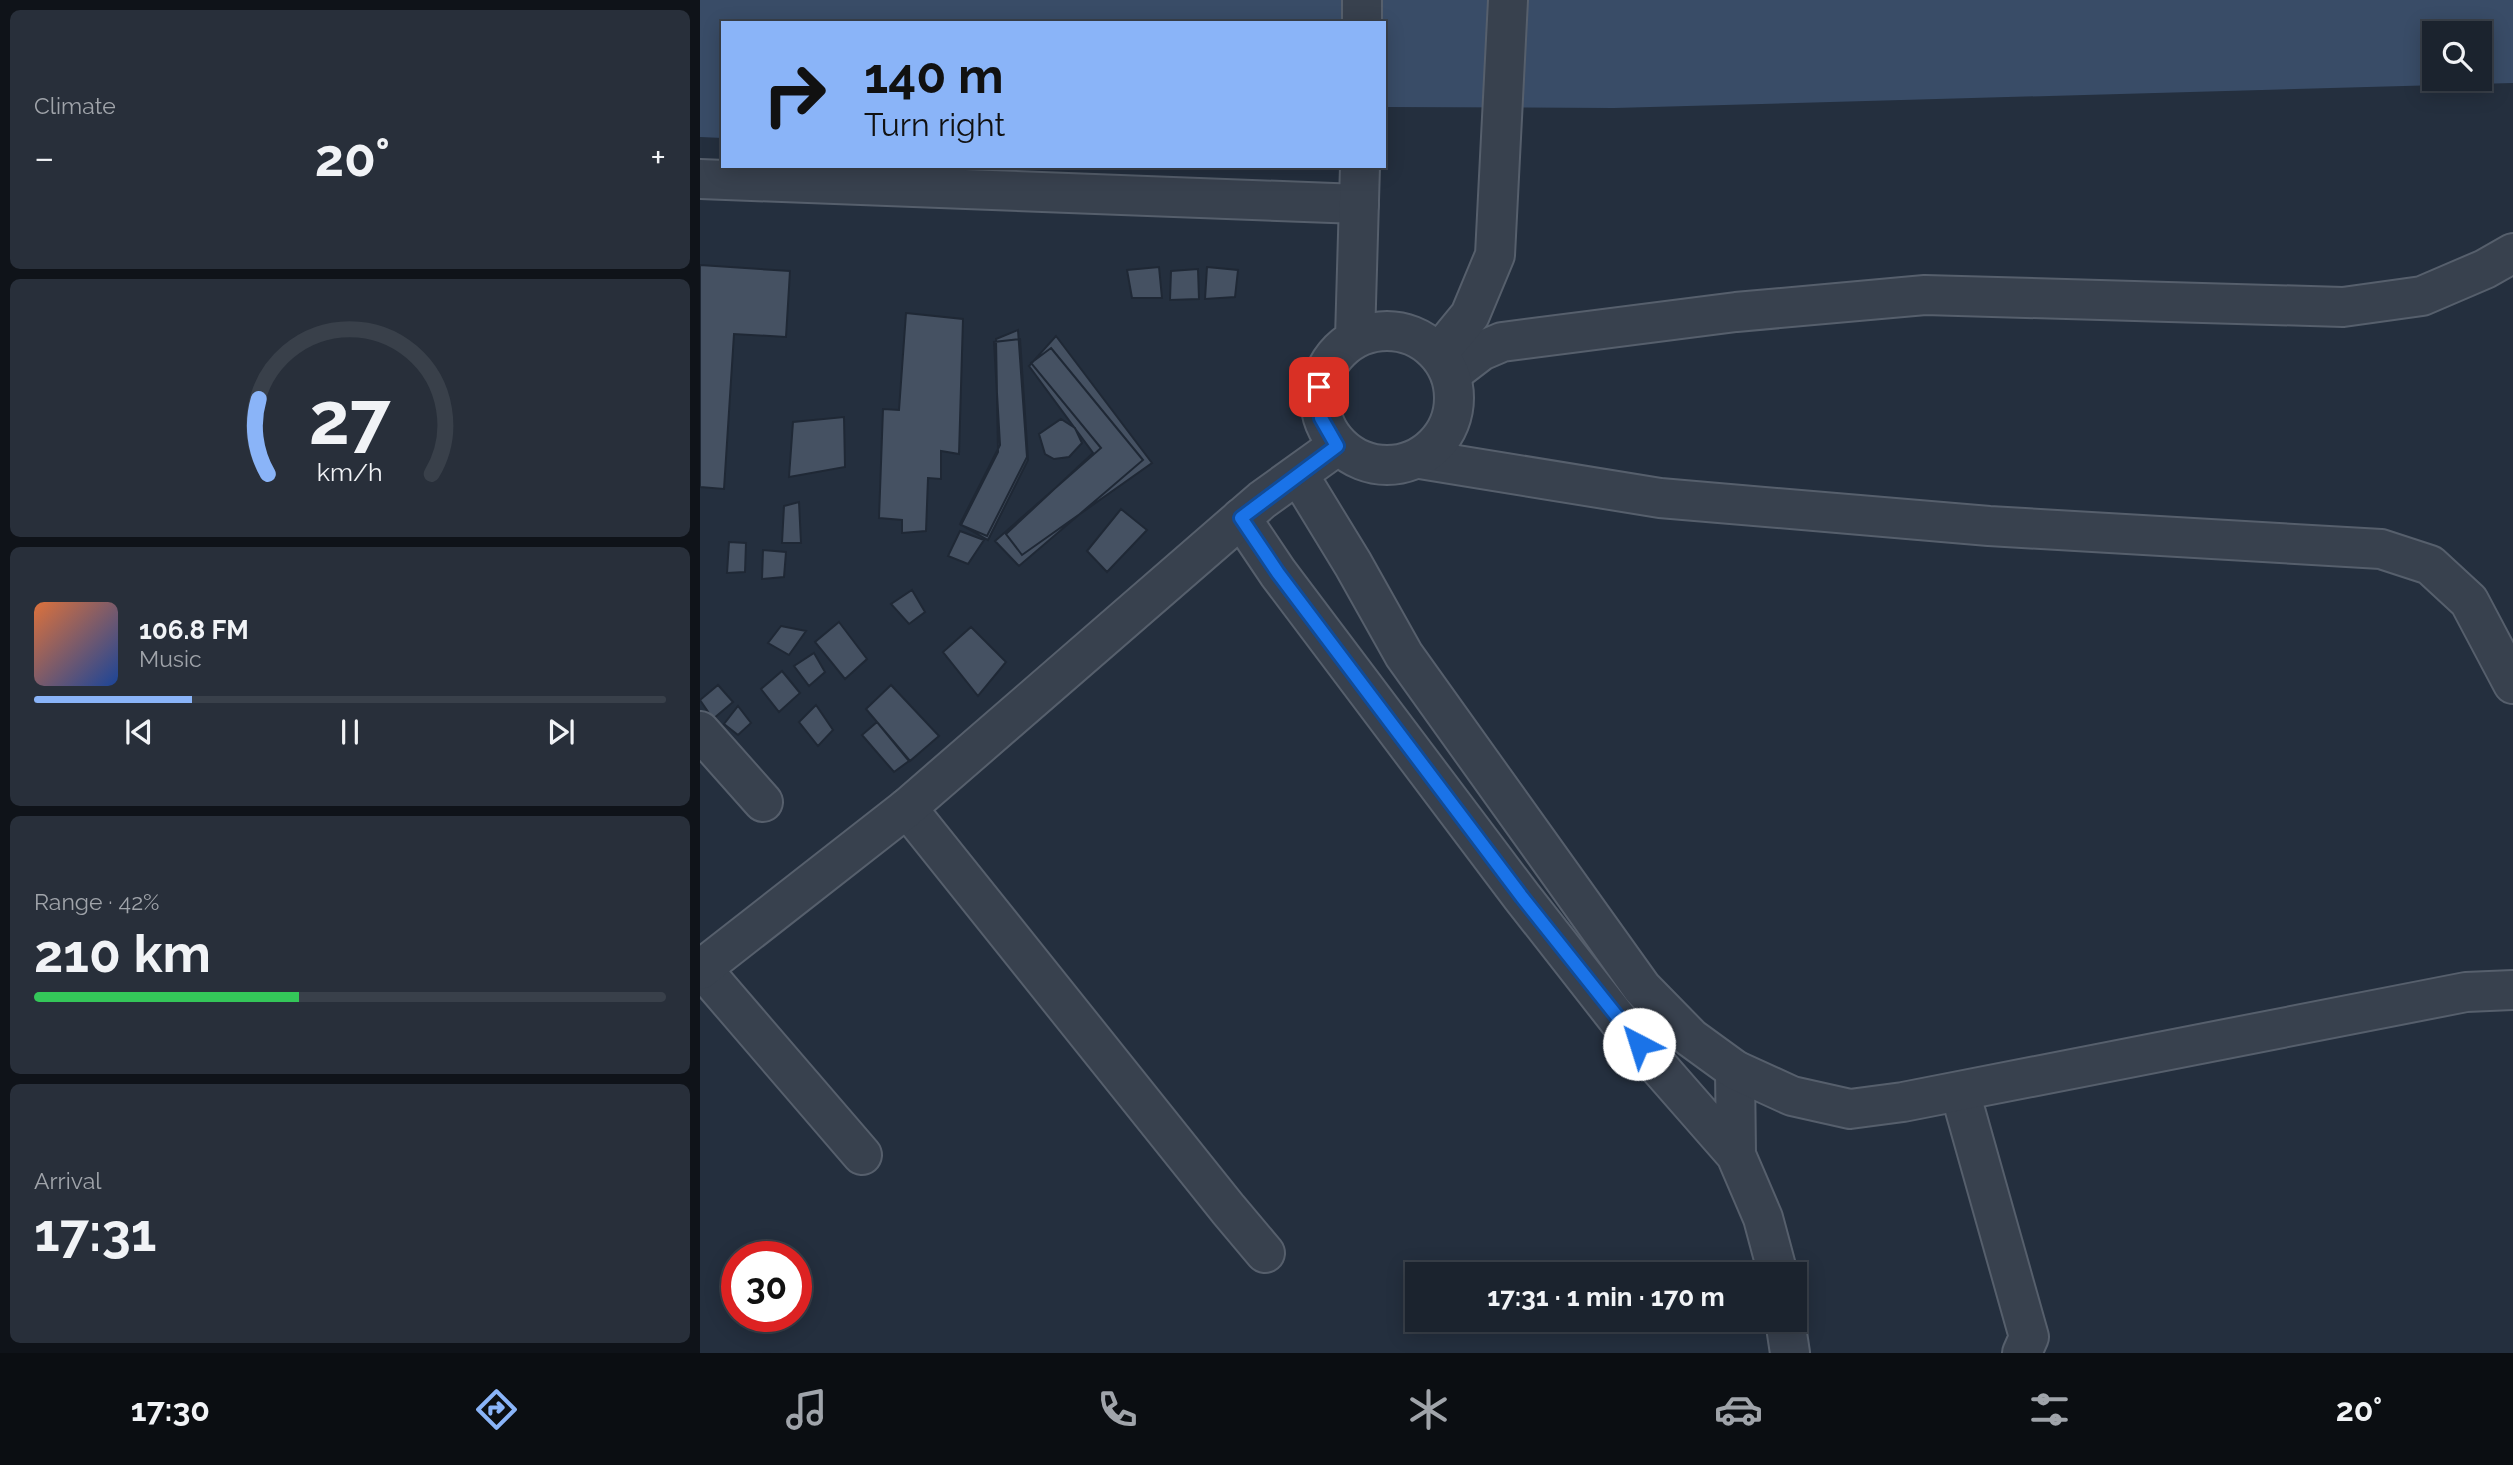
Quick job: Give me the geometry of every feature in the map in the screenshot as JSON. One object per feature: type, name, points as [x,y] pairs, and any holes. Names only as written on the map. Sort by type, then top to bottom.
[{"type":"street","points":[[1362,0],[1362,21]]},
{"type":"street","points":[[1445,364],[1470,315],[1495,255],[1508,0]]},
{"type":"street","points":[[1355,338],[1360,168]]},
{"type":"street","points":[[700,179],[1359,204]]},
{"type":"street","points":[[1445,364],[1502,342],[1736,312],[1925,295],[2343,307],[2422,296],[2485,269],[2513,253]]},
{"type":"street","points":[[1384,330],[1414,335],[1445,364],[1455,406],[1444,437],[1420,458],[1391,467],[1362,462],[1337,446],[1321,418],[1319,387],[1331,358],[1355,338],[1384,330]]},
{"type":"street","points":[[862,1155],[701,970],[907,808],[1241,518],[1337,446]]},
{"type":"street","points":[[1420,458],[1660,498],[1989,526],[2381,549],[2430,565],[2469,601],[2513,684]]},
{"type":"street","points":[[1298,474],[1404,655],[1642,988],[1691,1038],[1735,1070],[1792,1096],[1850,1109],[1960,1092],[2466,992],[2513,990]]},
{"type":"street","points":[[1241,518],[1278,573],[1522,897],[1623,1026],[1736,1155],[1763,1218],[1775,1262]]},
{"type":"street","points":[[700,731],[763,802]]},
{"type":"street","points":[[907,808],[1265,1253]]},
{"type":"street","points":[[1735,1070],[1736,1155]]},
{"type":"street","points":[[1960,1092],[2029,1338],[2022,1353]]},
{"type":"street","points":[[1787,1332],[1790,1353]]},
{"type":"water","points":[[700,0],[2513,0],[2513,83],[2492,84],[2492,21],[2422,21],[2422,86],[1614,108],[1386,107],[1386,21],[721,21],[721,138],[700,137]]},
{"type":"building","points":[[700,265],[790,271],[786,337],[734,334],[724,489],[700,487]]},
{"type":"building","points":[[1159,267],[1162,298],[1132,298],[1127,270]]},
{"type":"building","points":[[1207,267],[1238,270],[1235,297],[1205,299]]},
{"type":"building","points":[[1198,269],[1199,299],[1170,300],[1171,271]]},
{"type":"building","points":[[906,313],[963,319],[959,454],[941,451],[941,479],[928,478],[926,531],[902,533],[902,520],[879,518],[883,409],[899,410]]},
{"type":"building","points":[[1018,330],[1027,457],[987,536],[961,525],[998,452],[996,339]]},
{"type":"building","points":[[1056,336],[1152,463],[1022,555],[1006,534],[1093,453],[1029,366]]},
{"type":"building","points":[[1020,339],[1028,460],[988,540],[960,524],[1000,445],[994,342]]},
{"type":"building","points":[[1051,348],[1143,460],[1019,566],[995,541],[1101,448],[1031,363]]},
{"type":"building","points":[[844,417],[845,467],[789,477],[793,422]]},
{"type":"building","points":[[1061,419],[1075,428],[1082,443],[1069,457],[1054,459],[1045,454],[1039,434]]},
{"type":"building","points":[[799,502],[801,543],[782,543],[784,506]]},
{"type":"building","points":[[1121,509],[1147,530],[1107,572],[1087,551]]},
{"type":"building","points":[[960,531],[984,540],[968,564],[948,556]]},
{"type":"building","points":[[729,542],[746,543],[745,572],[727,573]]},
{"type":"building","points":[[763,550],[786,552],[784,577],[762,579]]},
{"type":"building","points":[[912,590],[925,612],[909,624],[891,604]]},
{"type":"building","points":[[839,622],[867,659],[845,679],[815,642]]},
{"type":"building","points":[[781,626],[806,631],[789,655],[768,643]]},
{"type":"building","points":[[971,627],[1006,662],[978,696],[943,652]]},
{"type":"building","points":[[814,653],[825,672],[809,686],[794,666]]},
{"type":"building","points":[[782,671],[800,693],[779,712],[761,689]]},
{"type":"building","points":[[718,685],[733,702],[713,719],[700,700]]},
{"type":"building","points":[[891,685],[939,736],[910,761],[866,709]]},
{"type":"building","points":[[816,705],[833,730],[818,746],[799,722]]},
{"type":"building","points":[[738,706],[751,723],[738,735],[724,724]]},
{"type":"building","points":[[877,722],[909,761],[894,772],[862,735]]},
{"type":"route","points":[[1319,387],[1321,418],[1337,446],[1241,518],[1278,573],[1522,897],[1639,1044]]}]
